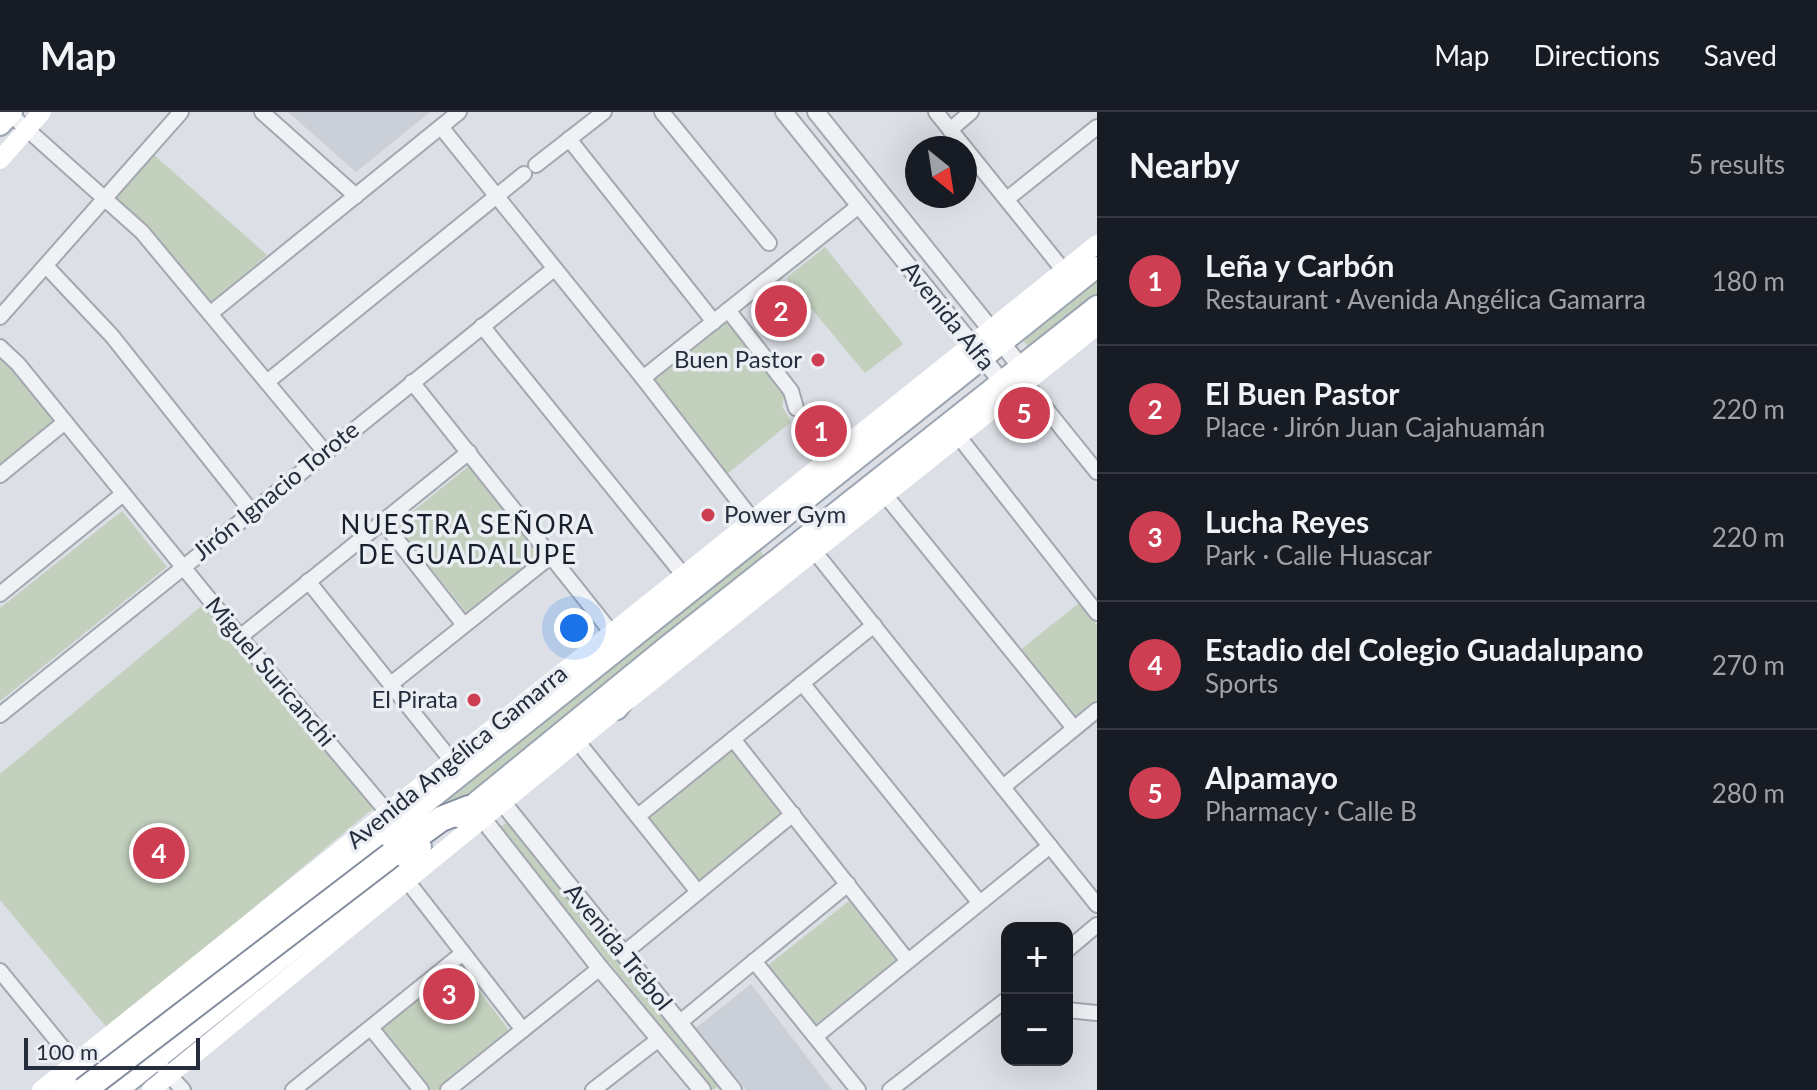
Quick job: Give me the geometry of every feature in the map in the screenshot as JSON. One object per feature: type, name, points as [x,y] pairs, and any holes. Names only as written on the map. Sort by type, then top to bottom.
[{"type":"highway","points":[[82,1076],[441,819],[476,814]]},
{"type":"main road","points":[[0,160],[42,112]]},
{"type":"main road","name":"Avenida Angélica Gamarra","points":[[41,1090],[82,1076],[136,1035],[977,352],[1097,244]]},
{"type":"main road","name":"Avenida Angélica Gamarra","points":[[996,336],[1097,267]]},
{"type":"main road","name":"Avenida Angélica Gamarra","points":[[118,1090],[163,1067],[408,882],[476,814],[503,803],[959,437],[1097,306]]},
{"type":"main road","name":"Avenida Angélica Gamarra","points":[[151,1090],[163,1067],[476,814],[665,648],[1002,382],[1023,375],[1097,327]]},
{"type":"main road","points":[[758,527],[775,544],[779,559]]},
{"type":"main road","name":"Avenida Angélica Gamarra","points":[[66,1090],[388,813],[612,633],[689,583]]},
{"type":"main road","points":[[617,709],[665,648]]},
{"type":"main road","points":[[442,789],[452,761]]},
{"type":"street","points":[[0,317],[181,112]]},
{"type":"street","points":[[262,112],[356,196]]},
{"type":"street","points":[[211,313],[459,112]]},
{"type":"street","points":[[267,382],[604,112]]},
{"type":"street","points":[[662,112],[769,243]]},
{"type":"street","name":"Avenida Alfa","points":[[784,112],[1002,382]]},
{"type":"street","name":"Avenida Alfa","points":[[816,112],[996,336],[1023,375]]},
{"type":"street","points":[[936,112],[1064,271]]},
{"type":"street","points":[[950,130],[971,112]]},
{"type":"street","points":[[7,117],[27,129],[142,232],[324,451]]},
{"type":"street","points":[[441,127],[643,378],[758,527]]},
{"type":"street","points":[[1007,199],[1097,127]]},
{"type":"street","points":[[569,139],[714,322]]},
{"type":"street","points":[[643,378],[860,205]]},
{"type":"street","points":[[46,266],[105,328],[251,511]]},
{"type":"street","name":"Jirón Ignacio Torote","points":[[0,715],[324,451],[554,269]]},
{"type":"street","points":[[728,310],[791,391],[796,408]]},
{"type":"street","points":[[482,326],[689,583]]},
{"type":"street","name":"Miguel Suricanchi","points":[[0,347],[18,364],[388,813]]},
{"type":"street","points":[[1023,375],[1097,472]]},
{"type":"street","points":[[412,382],[612,633]]},
{"type":"street","points":[[0,475],[65,422]]},
{"type":"street","points":[[959,437],[1097,613]]},
{"type":"street","points":[[240,637],[469,452]]},
{"type":"street","points":[[0,594],[123,494]]},
{"type":"street","points":[[886,496],[1074,728]]},
{"type":"street","points":[[383,522],[464,625]]},
{"type":"street","points":[[815,552],[1097,905]]},
{"type":"street","points":[[391,684],[551,556]]},
{"type":"street","points":[[308,581],[452,761]]},
{"type":"street","points":[[638,816],[874,625]]},
{"type":"street","points":[[802,683],[979,902]]},
{"type":"street","points":[[1003,787],[1097,710]]},
{"type":"street","points":[[733,739],[907,960]]},
{"type":"street","points":[[578,742],[698,892]]},
{"type":"street","name":"Avenida Trébol","points":[[503,803],[733,1090]]},
{"type":"street","name":"Avenida Trébol","points":[[476,814],[702,1090]]},
{"type":"street","points":[[623,954],[793,814]]},
{"type":"street","points":[[816,1036],[1050,846]]},
{"type":"street","points":[[408,882],[523,1030]]},
{"type":"street","points":[[679,1023],[848,884]]},
{"type":"street","points":[[1073,945],[1097,925]]},
{"type":"street","points":[[297,1089],[463,953]]},
{"type":"street","points":[[754,961],[858,1090]]},
{"type":"street","points":[[448,1090],[600,968]]},
{"type":"street","points":[[0,971],[82,1076]]},
{"type":"street","points":[[890,1090],[1001,1004]]},
{"type":"street","points":[[1073,1011],[1097,1013]]},
{"type":"street","points":[[371,1028],[421,1090]]},
{"type":"street","points":[[136,1035],[183,1090]]},
{"type":"street","points":[[593,1090],[659,1039]]},
{"type":"shaded area","points":[[288,112],[430,112],[356,172]]},
{"type":"shaded area","points":[[751,984],[832,1090],[746,1090],[696,1028]]},
{"type":"green space","points":[[153,154],[267,255],[211,303],[161,243],[115,198]]},
{"type":"green space","points":[[825,247],[903,344],[865,373],[786,278]]},
{"type":"green space","points":[[1097,277],[1097,294],[1029,348],[1021,338]]},
{"type":"green space","points":[[729,320],[785,392],[782,406],[791,422],[727,474],[653,381]]},
{"type":"green space","points":[[0,356],[56,422],[0,467]]},
{"type":"green space","points":[[470,465],[540,556],[467,613],[396,525]]},
{"type":"green space","points":[[122,511],[167,567],[0,701],[0,608]]},
{"type":"green space","points":[[758,547],[767,560],[505,769],[419,825],[153,1034]]},
{"type":"green space","points":[[205,603],[375,807],[108,1029],[0,900],[0,774]]},
{"type":"green space","points":[[1079,603],[1097,625],[1097,701],[1075,719],[1019,651]]},
{"type":"green space","points":[[733,746],[786,813],[697,883],[644,816]]},
{"type":"green space","points":[[509,821],[720,1086],[712,1090],[500,827]]},
{"type":"green space","points":[[849,901],[896,960],[815,1025],[767,966]]},
{"type":"green space","points":[[457,961],[511,1033],[439,1090],[427,1090],[375,1027]]},
{"type":"place","name":"El Buen Pastor","points":[[781,311]]},
{"type":"place","name":"Buen Pastor","points":[[818,360]]},
{"type":"place","name":"Alpamayo","points":[[1024,413]]},
{"type":"place","name":"Leña y Carbón","points":[[821,431]]},
{"type":"place","name":"Power Gym","points":[[708,515]]},
{"type":"place","name":"El Pirata","points":[[474,700]]},
{"type":"place","name":"Estadio del Colegio Guadalupano","points":[[159,853]]},
{"type":"place","name":"Lucha Reyes","points":[[449,994]]},
{"type":"district","name":"NUESTRA SEÑORA DE GUADALUPE","points":[[468,540]]}]
